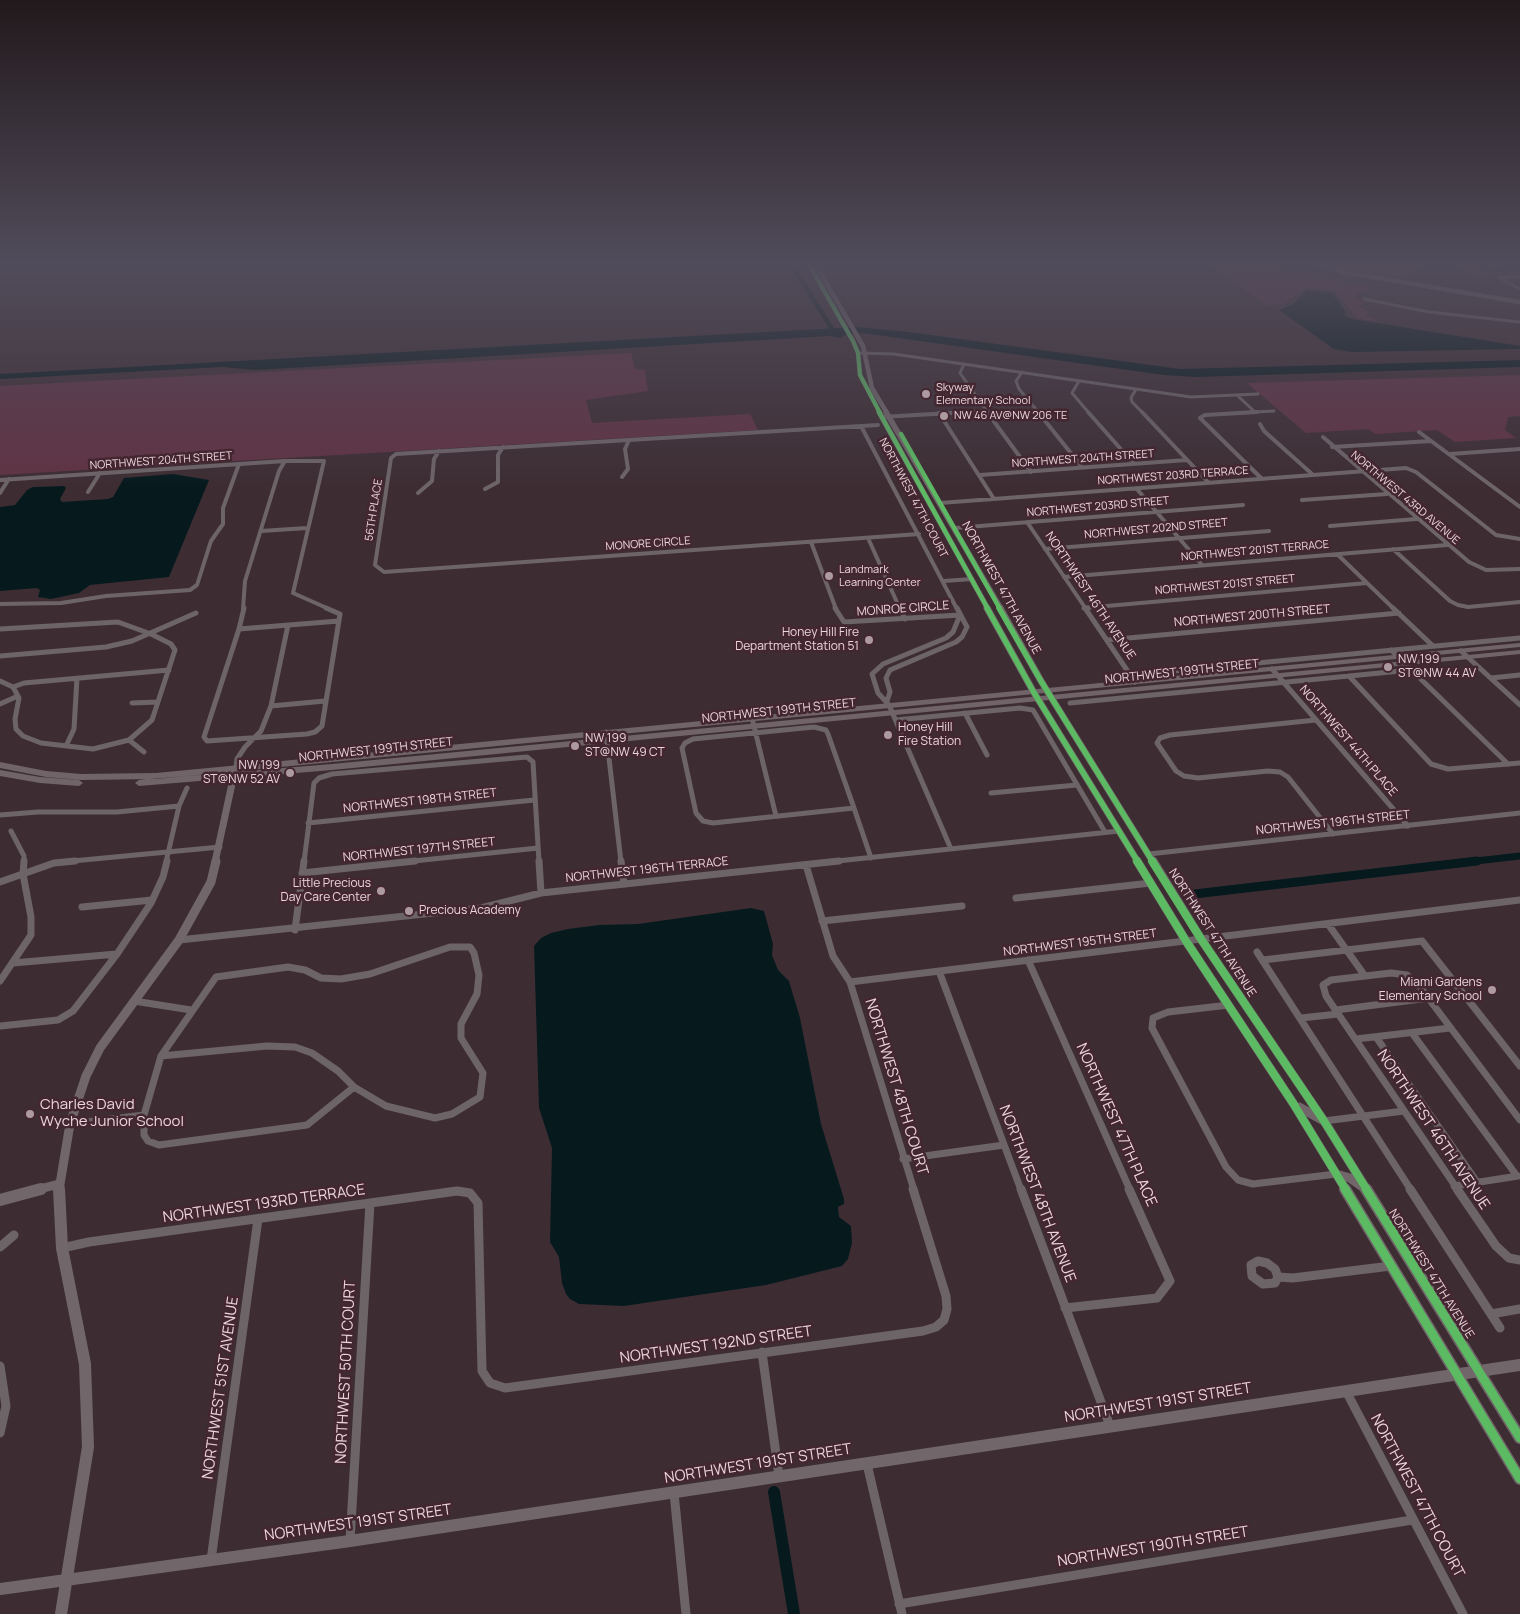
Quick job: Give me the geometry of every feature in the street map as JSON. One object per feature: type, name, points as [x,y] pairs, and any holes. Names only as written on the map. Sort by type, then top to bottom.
[{"type":"main road","name":"NORTHWEST 47TH AVENUE","points":[[851,336],[858,353],[863,383],[1033,691],[1186,941],[1293,1103],[1520,1479]]},
{"type":"main road","name":"NORTHWEST 47TH AVENUE","points":[[858,336],[865,353],[869,380],[1049,694],[1201,940],[1324,1121],[1478,1372],[1519,1435]]},
{"type":"main road","points":[[926,496],[940,503]]},
{"type":"main road","points":[[946,533],[955,528]]},
{"type":"main road","points":[[980,595],[996,602]]},
{"type":"main road","name":"NORTHWEST 199TH STREET","points":[[891,710],[1038,699],[1049,694],[1133,678],[1278,675],[1398,656],[1520,645]]},
{"type":"main road","name":"NORTHWEST 199TH STREET","points":[[43,777],[127,784],[235,772],[428,757],[606,736],[753,726],[1033,691],[1049,694],[1520,652]]},
{"type":"main road","points":[[0,765],[43,777]]},
{"type":"main road","points":[[0,772],[43,777]]},
{"type":"main road","points":[[61,1614],[68,1581],[88,1447],[85,1364],[62,1248],[60,1184],[70,1124],[86,1076],[100,1048],[179,940],[211,882],[235,772]]},
{"type":"main road","points":[[1119,831],[1128,832],[1139,838]]},
{"type":"main road","points":[[1293,1103],[1310,1115],[1324,1121]]},
{"type":"main road","points":[[1336,1174],[1350,1178],[1367,1191]]},
{"type":"main road","points":[[0,1200],[60,1184]]},
{"type":"main road","name":"NORTHWEST 191ST STREET","points":[[0,1589],[350,1542],[1520,1365]]},
{"type":"street","points":[[858,353],[894,354],[1191,397],[1258,394]]},
{"type":"street","points":[[964,364],[960,373],[1031,472]]},
{"type":"street","points":[[1022,372],[1016,381],[1019,389],[1082,468]]},
{"type":"street","points":[[1080,381],[1072,393],[1075,398],[1134,464]]},
{"type":"street","points":[[1136,389],[1131,398],[1132,402],[1208,482]]},
{"type":"street","points":[[1238,396],[1255,412]]},
{"type":"street","points":[[881,417],[985,410]]},
{"type":"street","points":[[1261,478],[1201,419],[1205,415],[1274,411]]},
{"type":"street","points":[[939,414],[994,498]]},
{"type":"street","points":[[1260,424],[1264,431],[1312,474]]},
{"type":"street","points":[[418,493],[432,481],[434,458],[439,451],[878,425]]},
{"type":"street","name":"NORTHWEST 47TH COURT","points":[[862,426],[960,614]]},
{"type":"street","points":[[1419,432],[1520,508]]},
{"type":"street","name":"NORTHWEST 43RD AVENUE","points":[[1324,437],[1332,447],[1416,519],[1478,568],[1494,571],[1520,569]]},
{"type":"street","points":[[622,477],[628,469],[625,448],[629,440]]},
{"type":"street","points":[[1332,447],[1431,441]]},
{"type":"street","points":[[485,489],[498,482],[498,454],[503,447]]},
{"type":"street","points":[[1449,454],[1520,449]]},
{"type":"street","name":"56TH PLACE","points":[[378,569],[374,565],[391,458],[396,454],[439,451]]},
{"type":"street","name":"NORTHWEST 204TH STREET","points":[[0,480],[323,460],[324,464],[308,528]]},
{"type":"street","name":"NORTHWEST 204TH STREET","points":[[980,475],[1186,460]]},
{"type":"street","points":[[261,531],[308,528],[293,593],[340,614],[322,726],[316,732],[207,741],[204,738],[239,629],[245,601],[245,581],[282,464],[285,462]]},
{"type":"street","points":[[0,604],[53,604],[106,596],[190,590],[197,585],[211,541],[223,524],[223,508],[239,464]]},
{"type":"street","name":"NORTHWEST 203RD TERRACE","points":[[940,503],[1406,468],[1416,472],[1496,535],[1504,538],[1520,539]]},
{"type":"street","points":[[88,492],[100,473]]},
{"type":"street","points":[[0,493],[9,479]]},
{"type":"street","points":[[1136,488],[1202,565]]},
{"type":"street","points":[[1302,500],[1387,494]]},
{"type":"street","name":"NORTHWEST 203RD STREET","points":[[955,528],[1243,505]]},
{"type":"street","points":[[1330,526],[1416,519]]},
{"type":"street","name":"NORTHWEST 46TH AVENUE","points":[[1027,522],[1133,678]]},
{"type":"street","name":"NORTHWEST 202ND STREET","points":[[1045,549],[1268,531]]},
{"type":"street","name":"MONORE CIRCLE","points":[[378,569],[384,572],[919,534]]},
{"type":"street","points":[[868,538],[906,618]]},
{"type":"street","name":"MONROE CIRCLE","points":[[811,542],[835,607],[844,622],[960,614]]},
{"type":"street","name":"NORTHWEST 201ST TERRACE","points":[[1064,577],[1447,545]]},
{"type":"street","points":[[1394,549],[1450,601],[1458,605],[1468,607],[1520,602]]},
{"type":"street","points":[[1337,554],[1433,646]]},
{"type":"street","points":[[944,581],[972,579]]},
{"type":"street","name":"NORTHWEST 201ST STREET","points":[[1084,608],[1367,583]]},
{"type":"street","points":[[0,656],[106,647],[151,634],[196,613]]},
{"type":"street","name":"NORTHWEST 200TH STREET","points":[[1107,640],[1399,613]]},
{"type":"street","points":[[951,849],[891,710],[878,693],[872,678],[874,670],[883,664],[937,642],[953,632],[960,614]]},
{"type":"street","points":[[891,710],[890,692],[886,678],[888,673],[896,667],[956,642],[965,632],[967,623],[960,614]]},
{"type":"street","points":[[239,629],[339,621]]},
{"type":"street","points":[[0,629],[118,622],[151,634],[171,644],[176,650],[152,720],[128,740],[93,749],[41,743],[23,736],[16,729],[18,696],[13,687],[0,681]]},
{"type":"street","points":[[235,772],[237,759],[245,747],[261,731],[271,706],[288,625]]},
{"type":"street","points":[[1133,678],[1520,638]]},
{"type":"street","points":[[937,642],[946,647]]},
{"type":"street","points":[[1391,650],[1508,764]]},
{"type":"street","points":[[1461,651],[1520,705]]},
{"type":"street","points":[[13,687],[24,683],[169,670]]},
{"type":"street","points":[[1070,703],[1278,675],[1349,676],[1411,670]]},
{"type":"street","name":"NORTHWEST 44TH PLACE","points":[[1278,675],[1408,826]]},
{"type":"street","points":[[1491,678],[1520,675]]},
{"type":"street","points":[[1349,676],[1431,764],[1448,769],[1520,762]]},
{"type":"street","points":[[66,746],[74,729],[77,678]]},
{"type":"street","points":[[872,678],[886,678]]},
{"type":"street","points":[[0,704],[18,696]]},
{"type":"street","points":[[271,706],[325,701]]},
{"type":"street","points":[[132,704],[158,702]]},
{"type":"street","points":[[891,710],[965,713],[1020,708],[1030,709],[1036,713],[1105,832]]},
{"type":"street","points":[[965,713],[987,755]]},
{"type":"street","points":[[1316,720],[1170,735],[1160,738],[1157,743],[1176,771],[1184,776],[1198,778],[1268,771],[1280,772],[1288,777],[1334,834]]},
{"type":"street","points":[[753,726],[776,816]]},
{"type":"street","points":[[854,808],[713,822],[703,821],[696,813],[682,748],[685,743],[693,739],[753,726],[814,727],[826,730],[854,808],[871,858]]},
{"type":"street","points":[[606,736],[624,884]]},
{"type":"street","points":[[128,740],[144,752]]},
{"type":"street","points":[[295,930],[314,783],[319,778],[332,774],[428,757],[527,757],[533,762],[541,893]]},
{"type":"street","points":[[991,794],[1078,784]]},
{"type":"street","points":[[0,1026],[58,1020],[66,1016],[117,954],[152,900],[163,877],[179,806],[187,788]]},
{"type":"street","name":"NORTHWEST 198TH STREET","points":[[308,823],[534,800]]},
{"type":"street","points":[[0,815],[38,812],[117,812],[179,806]]},
{"type":"street","name":"NORTHWEST 196TH STREET","points":[[1149,854],[1520,814]]},
{"type":"street","points":[[0,981],[14,963],[31,934],[31,917],[23,874],[24,856],[11,831]]},
{"type":"street","name":"NORTHWEST 196TH TERRACE","points":[[179,940],[295,930],[481,908],[541,893],[1119,831]]},
{"type":"street","points":[[0,882],[54,863],[220,847]]},
{"type":"street","name":"NORTHWEST 197TH STREET","points":[[302,873],[538,848]]},
{"type":"street","name":"NORTHWEST 48TH COURT","points":[[806,865],[833,956],[850,982],[946,1296],[947,1310],[944,1320]]},
{"type":"street","points":[[1016,898],[1150,883]]},
{"type":"street","points":[[82,907],[152,900]]},
{"type":"street","name":"NORTHWEST 195TH STREET","points":[[850,982],[1520,900]]},
{"type":"street","points":[[822,921],[962,906]]},
{"type":"street","points":[[1328,924],[1365,976],[1391,973],[1406,975],[1420,987],[1520,1120]]},
{"type":"street","points":[[1263,960],[1422,941],[1520,1066]]},
{"type":"street","points":[[161,1056],[268,1046],[295,1047],[312,1053],[338,1071],[354,1087],[386,1106],[435,1118],[452,1114],[480,1097],[483,1073],[461,1038],[461,1024],[477,994],[479,976],[474,953],[470,947],[450,947],[370,974],[340,979],[321,978],[305,970],[288,967],[216,977],[191,1010],[161,1056],[144,1115],[144,1135],[148,1141],[159,1144],[288,1129],[308,1124],[354,1087]]},
{"type":"street","points":[[1257,952],[1500,1328]]},
{"type":"street","points":[[14,963],[117,954]]},
{"type":"street","name":"NORTHWEST 47TH PLACE","points":[[1028,960],[1170,1281],[1157,1298],[1065,1308]]},
{"type":"street","name":"NORTHWEST 48TH AVENUE","points":[[939,971],[1110,1426]]},
{"type":"street","name":"NORTHWEST 46TH AVENUE","points":[[1365,976],[1331,980],[1322,985],[1326,996],[1496,1246],[1509,1258],[1520,1260]]},
{"type":"street","points":[[1301,1018],[1430,1000]]},
{"type":"street","points":[[134,1001],[191,1010]]},
{"type":"street","points":[[1228,1005],[1168,1012],[1153,1018],[1152,1028],[1226,1167],[1238,1180],[1253,1184],[1336,1174]]},
{"type":"street","points":[[1356,1039],[1450,1028]]},
{"type":"street","points":[[1412,1033],[1518,1176],[1454,1186]]},
{"type":"street","points":[[1376,1037],[1477,1182]]},
{"type":"street","points":[[1324,1121],[1404,1111]]},
{"type":"street","points":[[70,1124],[144,1115]]},
{"type":"street","points":[[903,1159],[1004,1145]]},
{"type":"street","name":"NORTHWEST 193RD TERRACE","points":[[62,1248],[89,1242],[457,1191],[470,1193],[478,1203],[482,1371],[490,1383]]},
{"type":"street","name":"NORTHWEST 50TH COURT","points":[[350,1542],[370,1203]]},
{"type":"street","name":"NORTHWEST 51ST AVENUE","points":[[211,1560],[258,1219]]},
{"type":"street","points":[[0,1247],[14,1235]]},
{"type":"street","points":[[1278,1277],[1293,1278],[1392,1266]]},
{"type":"street","points":[[1492,1314],[1520,1309]]},
{"type":"street","name":"NORTHWEST 192ND STREET","points":[[490,1383],[505,1388],[923,1331],[936,1327],[944,1320]]},
{"type":"street","points":[[762,1352],[779,1476]]},
{"type":"street","points":[[0,1366],[6,1406],[0,1433]]},
{"type":"street","name":"NORTHWEST 47TH COURT","points":[[1346,1391],[1463,1614]]},
{"type":"street","points":[[867,1464],[902,1614]]},
{"type":"street","points":[[674,1493],[686,1614]]},
{"type":"street","name":"NORTHWEST 190TH STREET","points":[[900,1604],[1412,1520]]},
{"type":"shaded area","points":[[631,353],[635,369],[645,370],[648,391],[586,400],[592,423],[750,414],[758,430],[0,475],[0,386]]},
{"type":"shaded area","points":[[1520,375],[1520,416],[1508,417],[1505,430],[1516,438],[1455,442],[1437,430],[1376,434],[1368,429],[1306,433],[1247,383]]},
{"type":"water","points":[[687,336],[825,336],[256,370],[222,367],[0,379],[0,374]]},
{"type":"water","points":[[886,336],[941,336],[1180,369],[1520,360],[1520,367],[1196,377],[1164,375]]},
{"type":"water","points":[[1316,336],[1460,336],[1520,346],[1520,349],[1351,352],[1334,349]]},
{"type":"water","points":[[173,474],[209,480],[169,577],[90,585],[79,593],[51,599],[38,597],[40,590],[37,588],[0,591],[0,507],[15,505],[27,490],[33,487],[64,486],[66,488],[60,499],[62,502],[108,499],[113,497],[124,478]]},
{"type":"water","points":[[751,908],[764,911],[773,944],[772,955],[778,970],[789,981],[800,1018],[821,1124],[844,1199],[844,1204],[838,1207],[839,1217],[851,1226],[852,1243],[848,1259],[842,1266],[766,1285],[624,1306],[579,1304],[570,1299],[566,1294],[562,1283],[559,1257],[550,1242],[552,1148],[539,1108],[534,946],[541,938],[551,933],[568,929],[599,925],[638,924]]},
{"type":"waterway","points":[[1467,862],[1520,856]]},
{"type":"waterway","points":[[1186,895],[1477,861]]},
{"type":"waterway","points":[[774,1492],[794,1614]]},
{"type":"cycle path","points":[[850,336],[858,353],[860,375],[867,390],[1033,691],[1186,941],[1293,1103],[1520,1479]]},
{"type":"cycle path","points":[[901,434],[1041,681],[1098,775],[1201,939],[1324,1121],[1520,1438]]},
{"type":"place","name":"Skyway Elementary School","points":[[926,394]]},
{"type":"place","name":"NW 46 AV@NW 206 TE","points":[[944,416]]},
{"type":"place","name":"Landmark Learning Center","points":[[829,576]]},
{"type":"place","name":"Honey Hill Fire Department Station 51","points":[[869,640]]},
{"type":"place","name":"NW 199 ST@NW 44 AV","points":[[1388,667]]},
{"type":"place","name":"Honey Hill Fire Station","points":[[888,735]]},
{"type":"place","name":"NW 199 ST@NW 49 CT","points":[[575,746]]},
{"type":"place","name":"NW 199 ST@NW 52 AV","points":[[290,773]]},
{"type":"place","name":"Little Precious Day Care Center","points":[[381,891]]},
{"type":"place","name":"Precious Academy","points":[[409,911]]},
{"type":"place","name":"Miami Gardens Elementary School","points":[[1492,990]]},
{"type":"place","name":"Charles David Wyche Junior School","points":[[30,1114]]}]
